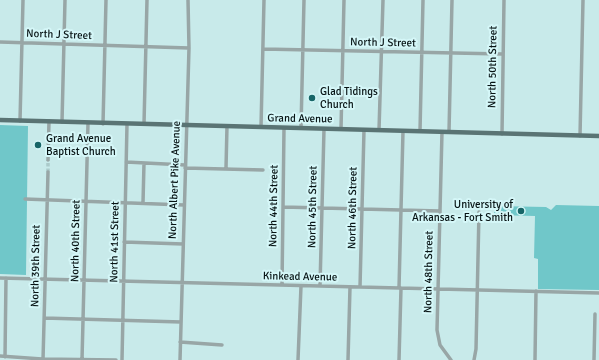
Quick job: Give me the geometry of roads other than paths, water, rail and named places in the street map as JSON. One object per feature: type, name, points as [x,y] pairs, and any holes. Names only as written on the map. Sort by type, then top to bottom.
[{"type":"main road","name":"Grand Avenue","points":[[0,120],[103,124],[599,136]]},
{"type":"street","points":[[20,121],[23,0]]},
{"type":"street","points":[[62,122],[65,0]]},
{"type":"street","points":[[103,124],[106,0]]},
{"type":"street","points":[[144,124],[147,0]]},
{"type":"street","name":"North Albert Pike Avenue","points":[[180,360],[189,48],[188,0]]},
{"type":"street","points":[[261,127],[264,0]]},
{"type":"street","points":[[301,128],[304,0]]},
{"type":"street","points":[[341,129],[344,0]]},
{"type":"street","points":[[379,130],[383,0]]},
{"type":"street","points":[[420,132],[423,0]]},
{"type":"street","points":[[449,132],[452,0]]},
{"type":"street","name":"North 50th Street","points":[[502,134],[504,0]]},
{"type":"street","points":[[580,136],[583,0]]},
{"type":"street","name":"North J Street","points":[[0,42],[189,48]]},
{"type":"street","name":"North J Street","points":[[263,49],[502,54]]},
{"type":"street","points":[[48,160],[49,121]]},
{"type":"street","name":"North 40th Street","points":[[82,360],[88,123]]},
{"type":"street","name":"North 41st Street","points":[[122,360],[128,124]]},
{"type":"street","points":[[226,168],[228,126]]},
{"type":"street","name":"North 44th Street","points":[[282,285],[284,128]]},
{"type":"street","name":"North 45th Street","points":[[320,286],[324,129]]},
{"type":"street","name":"North 46th Street","points":[[360,287],[364,130]]},
{"type":"street","points":[[399,360],[403,131]]},
{"type":"street","name":"North 48th Street","points":[[442,132],[437,336],[441,348],[451,360]]},
{"type":"street","points":[[126,162],[264,170]]},
{"type":"street","points":[[143,203],[144,163]]},
{"type":"street","name":"North 39th Street","points":[[43,359],[48,172]]},
{"type":"street","points":[[25,199],[86,200],[184,205]]},
{"type":"street","points":[[283,207],[440,211]]},
{"type":"street","points":[[474,360],[479,212]]},
{"type":"street","points":[[124,242],[183,244]]},
{"type":"street","name":"Kinkead Avenue","points":[[0,278],[599,293]]},
{"type":"street","points":[[5,357],[6,278]]},
{"type":"street","points":[[298,360],[301,286]]},
{"type":"street","points":[[348,360],[350,287]]},
{"type":"street","points":[[534,360],[536,291]]},
{"type":"street","points":[[594,360],[595,314]]},
{"type":"street","points":[[44,318],[181,322]]},
{"type":"street","points":[[180,342],[222,345]]},
{"type":"street","points":[[0,356],[43,359],[116,360]]},
{"type":"tunnel","points":[[48,160],[48,172]]},
{"type":"place","name":"Glad Tidings Church","points":[[312,98]]},
{"type":"place","name":"Grand Avenue Baptist Church","points":[[38,145]]},
{"type":"place","name":"University of Arkansas - Fort Smith","points":[[521,211]]}]
